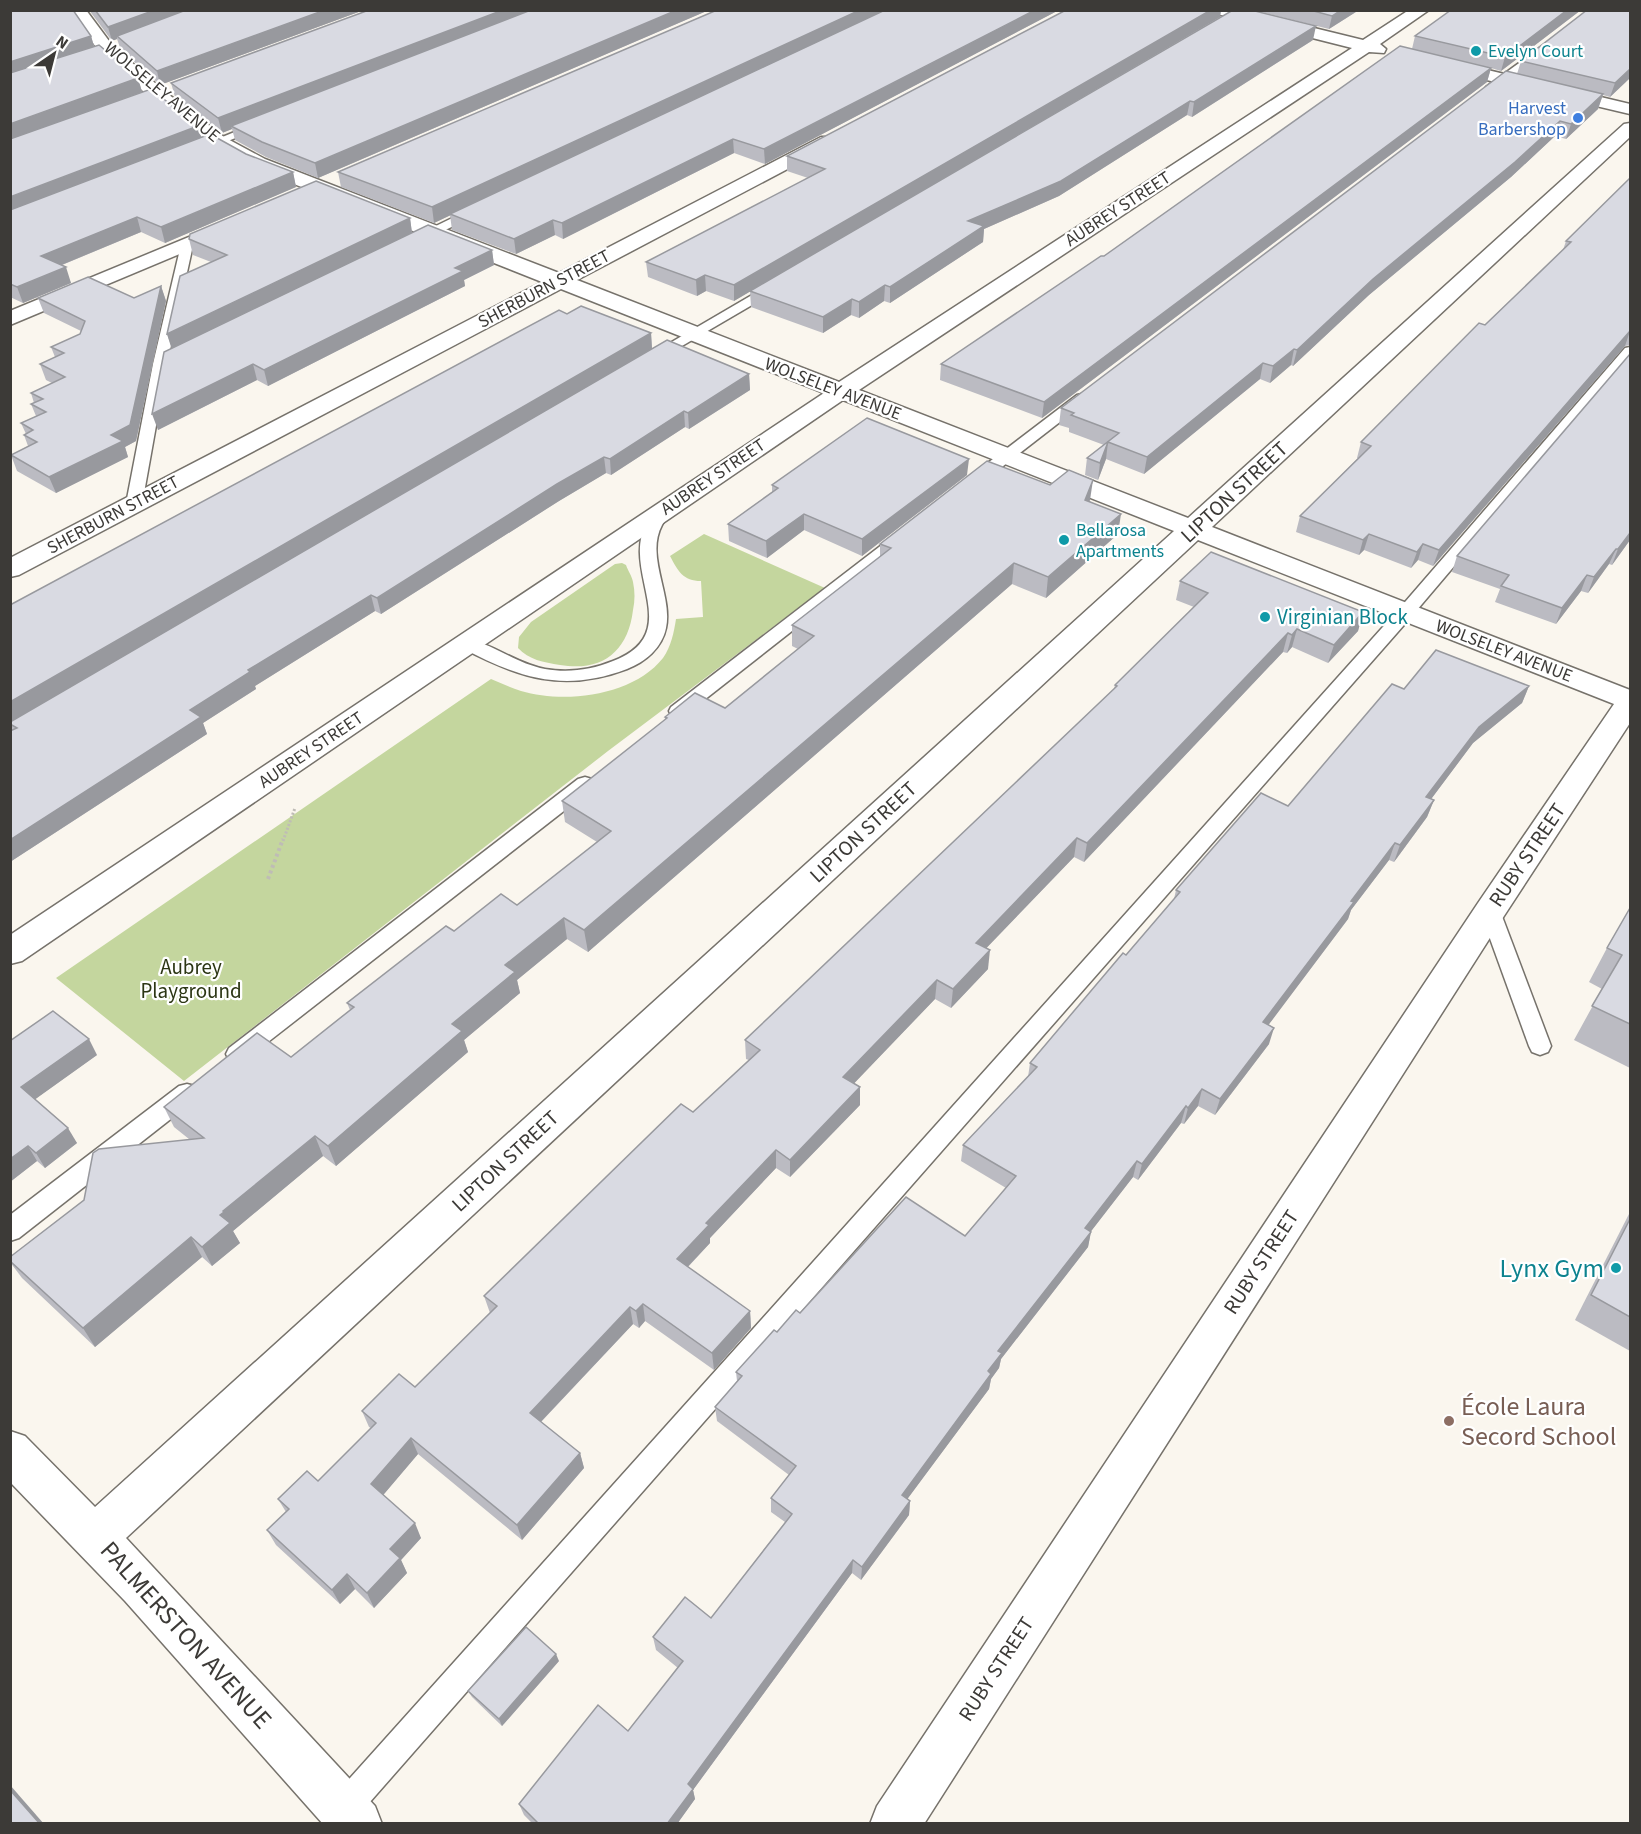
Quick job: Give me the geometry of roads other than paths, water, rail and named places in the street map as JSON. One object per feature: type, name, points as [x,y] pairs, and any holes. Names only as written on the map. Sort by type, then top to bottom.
[{"type":"street","name":"WOLSELEY AVENUE","points":[[78,10],[150,98],[258,163],[1630,701]]},
{"type":"street","name":"AUBREY STREET","points":[[10,952],[840,392],[1421,10]]},
{"type":"street","points":[[1218,19],[1241,13],[1394,53]]},
{"type":"street","points":[[1426,60],[1630,109]]},
{"type":"street","points":[[150,98],[178,87]]},
{"type":"street","name":"LIPTON STREET","points":[[95,1537],[1630,128]]},
{"type":"street","name":"SHERBURN STREET","points":[[10,569],[846,131]]},
{"type":"street","points":[[299,196],[346,175]]},
{"type":"street","points":[[10,319],[248,218]]},
{"type":"street","name":"RUBY STREET","points":[[895,1824],[1490,911],[1630,701]]},
{"type":"street","name":"PALMERSTON AVENUE","points":[[10,1451],[95,1537],[350,1816]]},
{"type":"lane","points":[[1480,96],[1549,44]]},
{"type":"lane","points":[[190,152],[266,123]]},
{"type":"lane","points":[[403,246],[492,203]]},
{"type":"lane","points":[[134,504],[160,364],[187,245]]},
{"type":"lane","points":[[643,362],[790,276]]},
{"type":"lane","points":[[350,1816],[1405,613],[1630,351]]},
{"type":"lane","points":[[160,364],[181,354]]},
{"type":"lane","points":[[961,490],[1096,388]]},
{"type":"lane","points":[[468,644],[503,664],[561,678],[593,675],[637,658],[650,644],[658,626],[649,542],[652,527],[664,510]]},
{"type":"lane","points":[[667,720],[918,524]]},
{"type":"lane","points":[[226,1062],[601,771]]},
{"type":"lane","points":[[1490,911],[1540,1046]]},
{"type":"lane","points":[[10,1230],[198,1084]]},
{"type":"place","name":"Evelyn Court","points":[[1476,51]]},
{"type":"place","name":"Harvest Barbershop","points":[[1578,118]]},
{"type":"place","name":"Bellarosa Apartments","points":[[1064,540]]},
{"type":"place","name":"Virginian Block","points":[[1265,617]]},
{"type":"place","name":"Lynx Gym","points":[[1616,1268]]},
{"type":"place","name":"École Laura Secord School","points":[[1449,1421]]},
{"type":"park label","name":"Aubrey Playground","points":[[191,979]]}]
